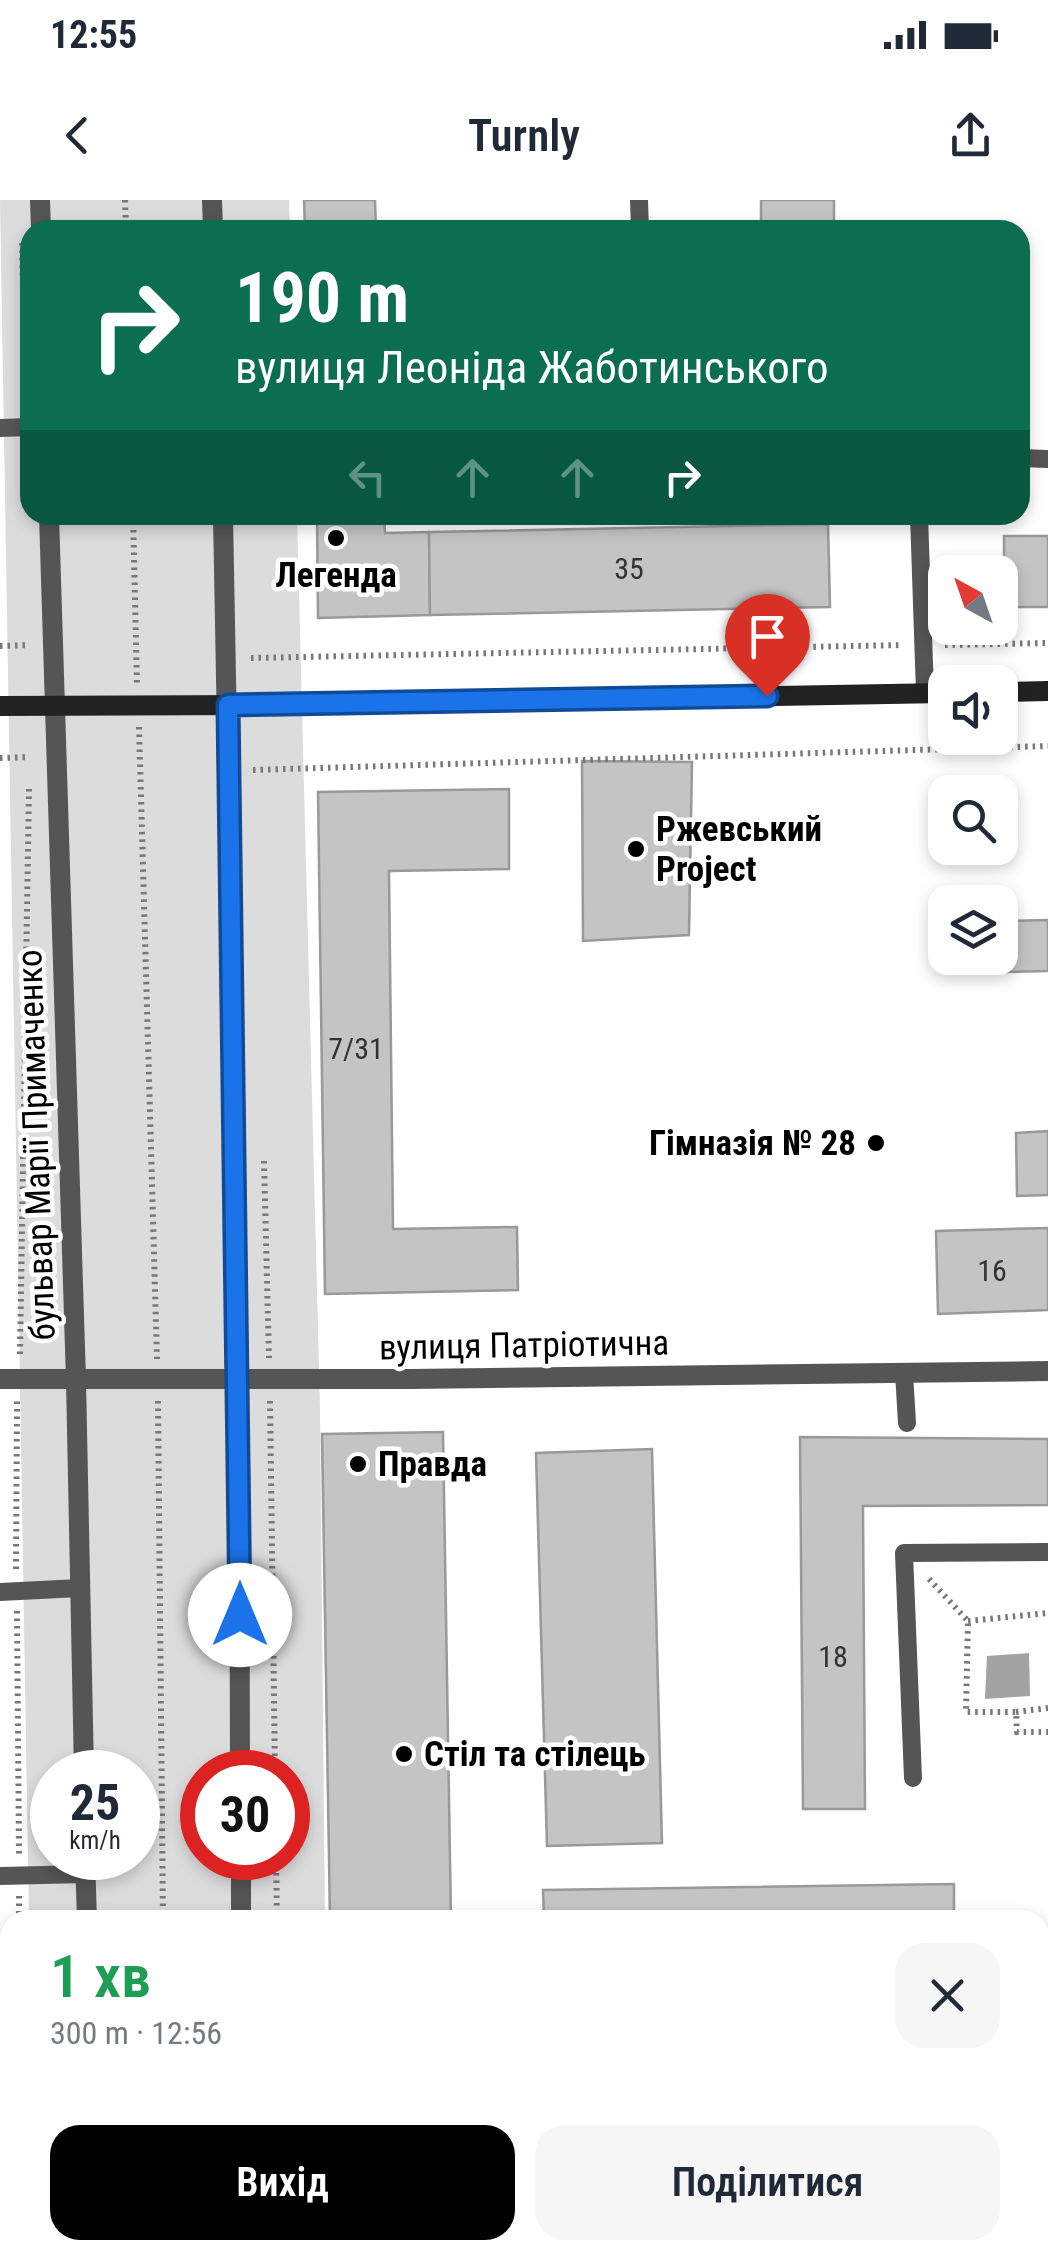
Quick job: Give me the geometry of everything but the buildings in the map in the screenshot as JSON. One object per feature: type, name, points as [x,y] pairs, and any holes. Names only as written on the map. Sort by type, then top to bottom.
[{"type":"street","name":"бульвар Марії Примаченко","points":[[49,525],[84,1750]]},
{"type":"street","points":[[223,525],[239,1380],[240,1750]]},
{"type":"street","points":[[1018,692],[1048,691]]},
{"type":"street","points":[[0,706],[928,693]]},
{"type":"street","name":"вулиця Патріотична","points":[[10,1379],[1048,1371]]},
{"type":"street","points":[[86,1880],[86,1910]]},
{"type":"street","points":[[241,1880],[241,1910]]},
{"type":"lane","points":[[918,525],[924,645],[929,665]]},
{"type":"lane","points":[[904,1372],[906,1424]]},
{"type":"lane","points":[[913,1778],[904,1553],[1048,1552]]},
{"type":"lane","points":[[8,1591],[80,1588]]},
{"type":"path","points":[[133,525],[158,1380],[163,1910]]},
{"type":"path","points":[[249,658],[1048,643]]},
{"type":"path","points":[[32,645],[32,660]]},
{"type":"path","points":[[0,758],[29,758],[30,706]]},
{"type":"path","points":[[253,770],[1048,746]]},
{"type":"path","points":[[17,1910],[9,1876],[8,1591],[15,1416],[10,1379],[29,777]]},
{"type":"path","points":[[270,1379],[275,1750]]},
{"type":"path","points":[[904,1553],[968,1621],[966,1712],[1048,1708]]},
{"type":"path","points":[[968,1621],[1048,1612]]},
{"type":"path","points":[[1016,1712],[1017,1732],[1048,1732]]},
{"type":"path","points":[[276,1880],[277,1910]]},
{"type":"shaded area","points":[[0,200],[289,200],[290,220],[20,220],[20,525],[297,525],[320,1407],[325,1910],[29,1910]]},
{"type":"shaded area","points":[[1029,1653],[1030,1696],[985,1699],[987,1656]]},
{"type":"place","name":"Легенда","points":[[336,538]]},
{"type":"place","name":"Ржевський Project","points":[[636,849]]},
{"type":"place","name":"Гімназія № 28","points":[[876,1143]]},
{"type":"place","name":"Правда","points":[[358,1464]]},
{"type":"place","name":"Стіл та стілець","points":[[404,1754]]},
{"type":"route","points":[[240,1615],[228,705],[767,696]]}]
